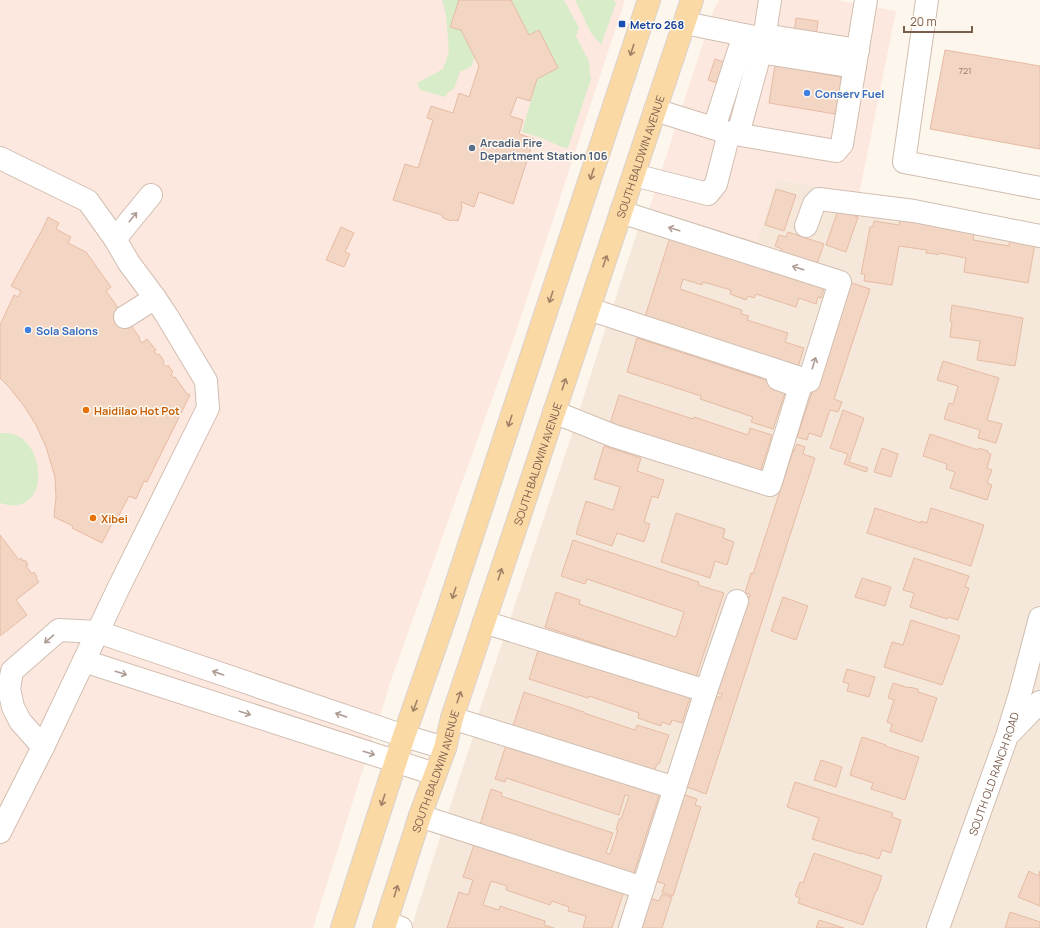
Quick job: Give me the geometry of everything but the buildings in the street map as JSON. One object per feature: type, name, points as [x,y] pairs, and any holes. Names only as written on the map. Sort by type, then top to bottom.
[{"type":"main road","points":[[342,928],[404,736],[448,611],[649,0]]},
{"type":"main road","name":"SOUTH BALDWIN AVENUE","points":[[390,926],[420,816],[445,748],[452,718],[692,0]]},
{"type":"street","points":[[655,110],[721,130],[836,151],[842,144],[866,0]]},
{"type":"street","points":[[927,0],[904,162],[1040,188]]},
{"type":"street","points":[[685,23],[757,30],[857,51]]},
{"type":"street","points":[[757,30],[857,51]]},
{"type":"street","points":[[634,175],[708,194],[716,184],[721,130],[757,30]]},
{"type":"street","points":[[721,130],[757,30]]},
{"type":"street","points":[[0,158],[88,201],[115,239],[129,263],[167,316],[206,381],[208,408],[0,832]]},
{"type":"street","points":[[115,239],[151,195]]},
{"type":"street","points":[[806,226],[814,204],[819,199],[914,211],[1040,236]]},
{"type":"street","points":[[587,314],[808,381],[840,282],[621,212]]},
{"type":"street","points":[[125,317],[155,298]]},
{"type":"street","points":[[554,412],[614,436],[770,486],[800,387],[587,314]]},
{"type":"street","points":[[630,928],[706,691],[737,601]]},
{"type":"street","name":"SOUTH OLD RANCH ROAD","points":[[938,928],[1007,736],[1020,694],[1040,618]]},
{"type":"street","points":[[484,622],[706,691]]},
{"type":"street","points":[[43,747],[20,721],[13,707],[9,689],[12,672],[59,630],[98,632],[404,736],[445,748]]},
{"type":"street","points":[[84,662],[435,774]]},
{"type":"street","points":[[1007,736],[1040,702]]},
{"type":"street","points":[[452,718],[675,788]]},
{"type":"street","points":[[420,816],[643,888]]},
{"type":"shaded area","points":[[0,0],[625,0],[515,335],[392,677],[313,928],[0,928]]},
{"type":"shaded area","points":[[719,0],[836,0],[896,11],[859,195],[777,179],[757,241],[649,209],[714,9]]},
{"type":"shaded area","points":[[776,179],[883,199],[1040,224],[1040,928],[411,928],[473,737],[476,721],[570,440],[644,211],[659,212],[707,226]]},
{"type":"green space","points":[[442,0],[459,0],[450,27],[461,30],[475,57],[471,67],[460,72],[454,89],[447,93],[445,97],[420,90],[417,83],[443,69],[449,52],[446,15]]},
{"type":"green space","points":[[511,0],[564,0],[579,28],[576,36],[589,61],[591,79],[568,148],[522,132],[537,79],[558,68],[539,30],[529,35]]},
{"type":"green space","points":[[575,0],[614,0],[616,3],[601,45],[591,33]]},
{"type":"green space","points":[[0,433],[9,433],[18,436],[28,444],[34,455],[38,468],[38,482],[34,493],[27,502],[15,505],[0,503]]},
{"type":"place","name":"Metro 268","points":[[622,24]]},
{"type":"place","name":"Conserv Fuel","points":[[807,93]]},
{"type":"place","name":"Arcadia Fire Department Station 106","points":[[472,148]]},
{"type":"place","name":"Sola Salons","points":[[28,330]]},
{"type":"place","name":"Haidilao Hot Pot","points":[[86,410]]},
{"type":"place","name":"Xibei","points":[[93,518]]}]
